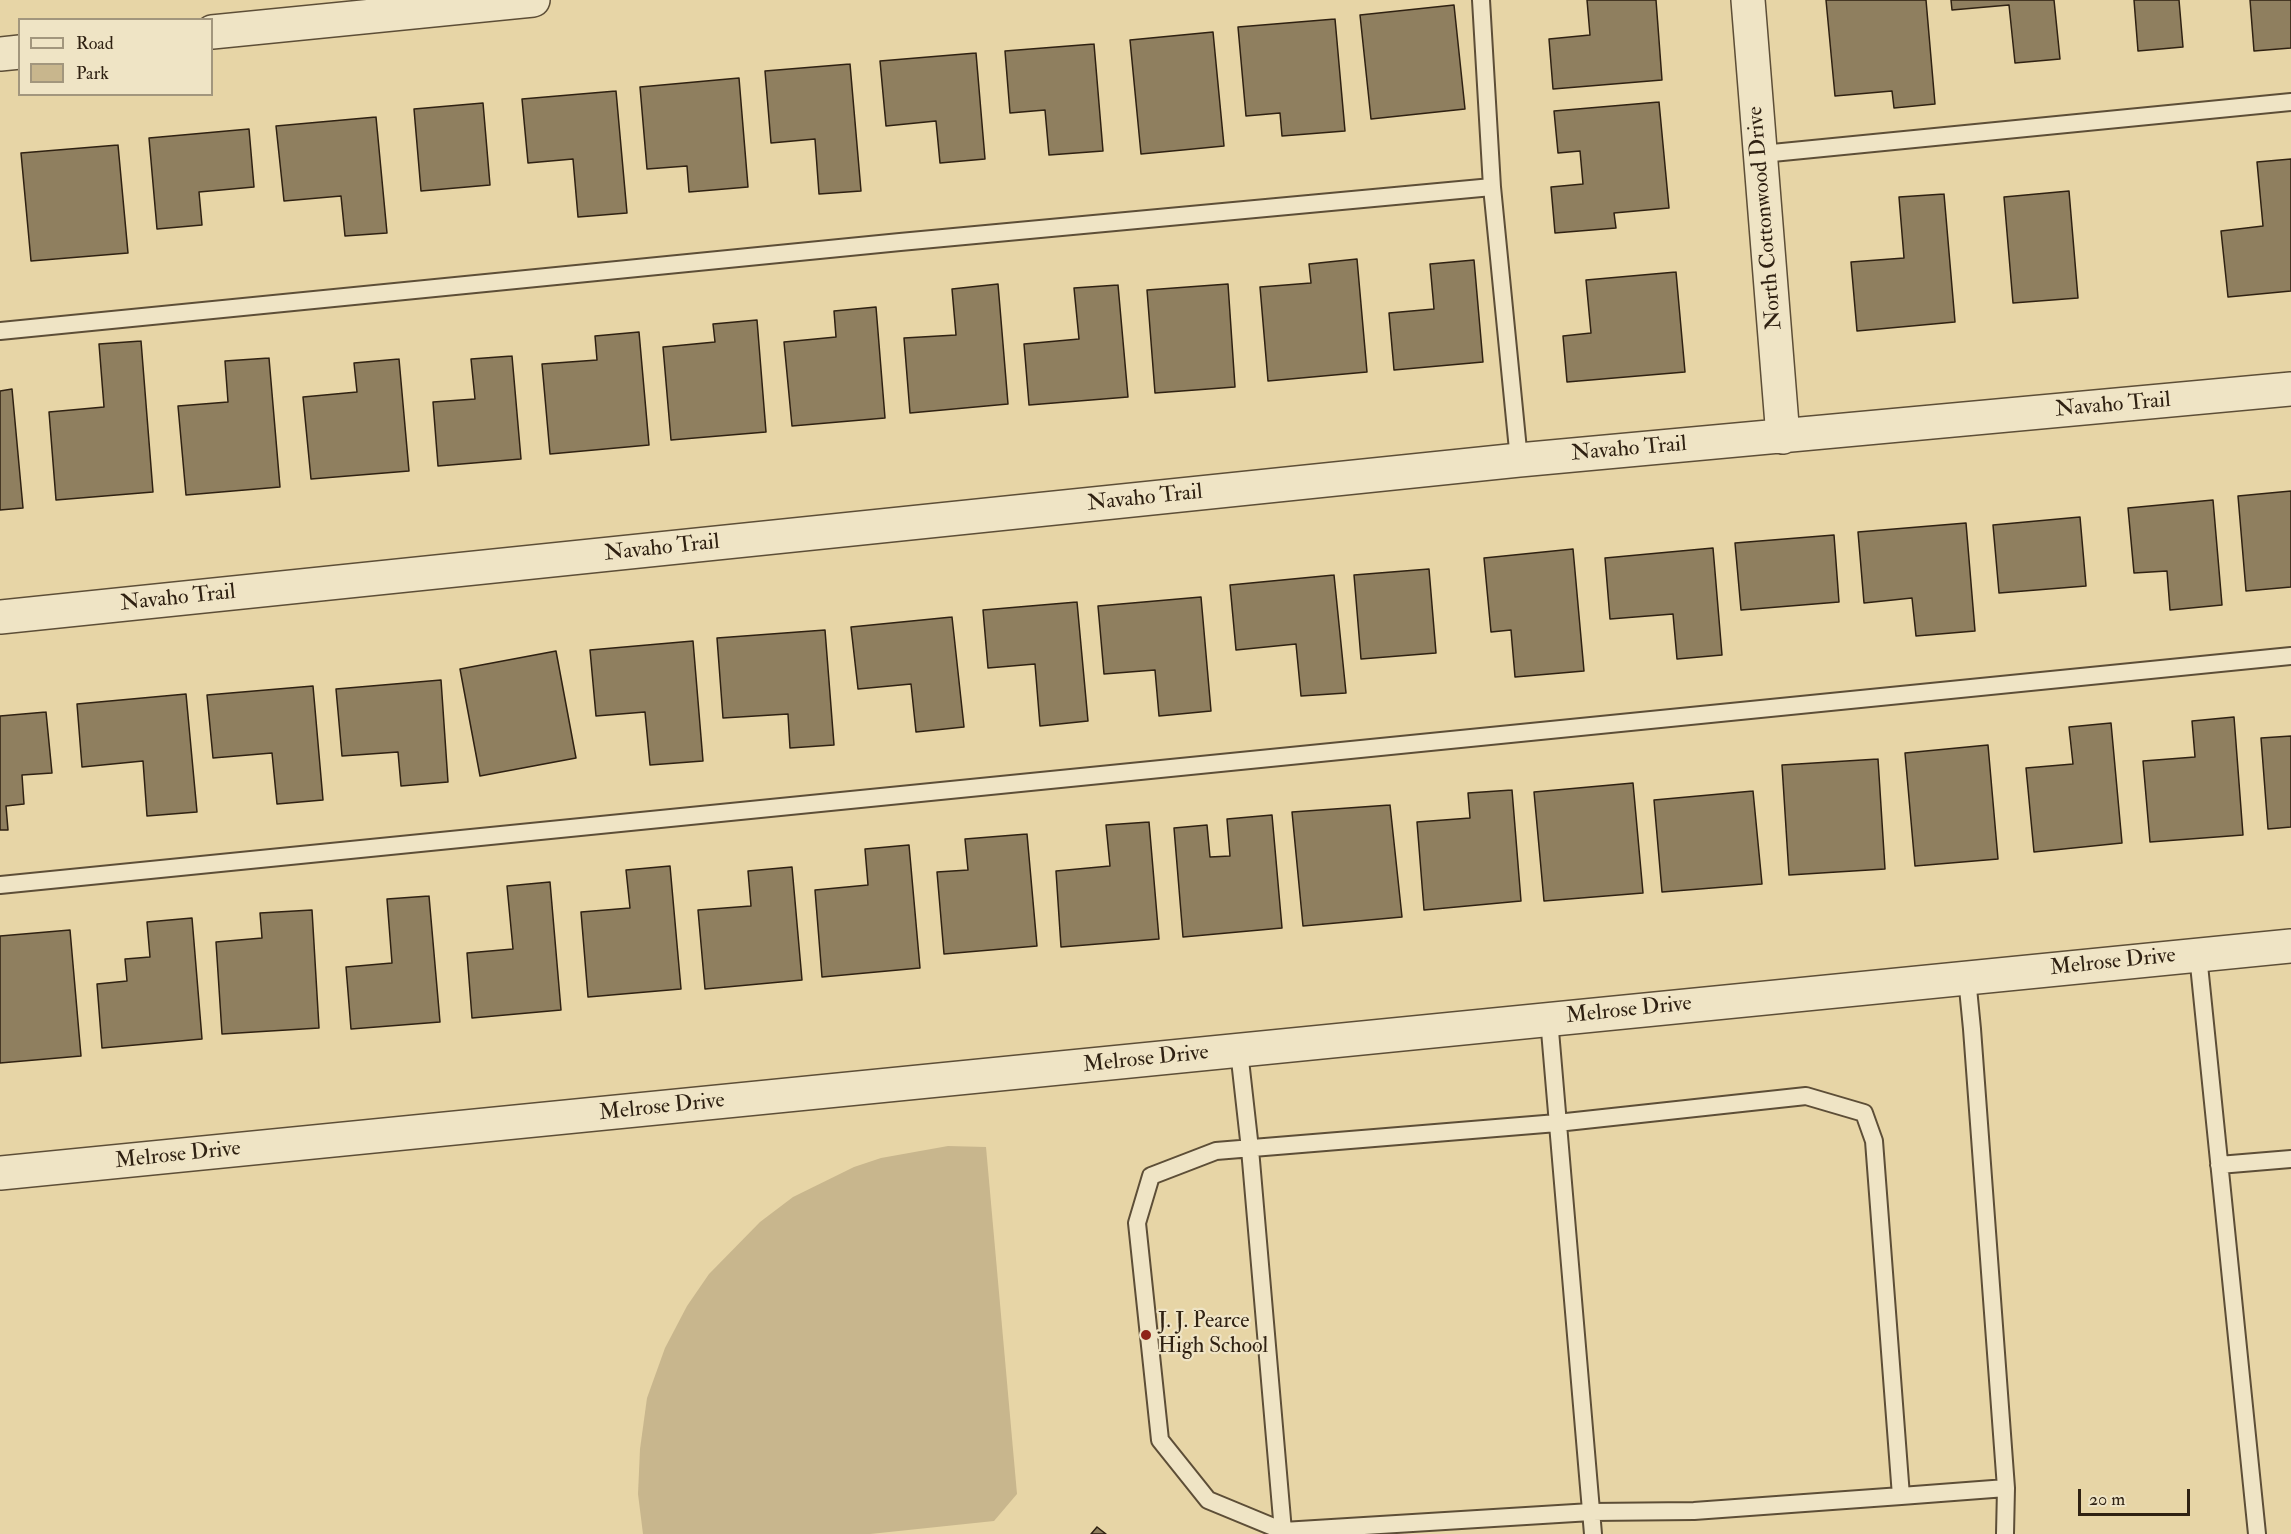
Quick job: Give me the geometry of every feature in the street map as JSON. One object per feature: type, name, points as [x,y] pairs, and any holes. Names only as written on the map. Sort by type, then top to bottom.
[{"type":"street","points":[[213,32],[533,0]]},
{"type":"street","name":"North Cottonwood Drive","points":[[1748,0],[1783,437]]},
{"type":"street","points":[[0,54],[18,52]]},
{"type":"street","name":"Navaho Trail","points":[[0,617],[1519,460],[2291,389]]},
{"type":"street","name":"Melrose Drive","points":[[0,1173],[2291,946]]},
{"type":"lane","points":[[1481,0],[1492,187],[1519,460]]},
{"type":"lane","points":[[1762,154],[2291,102]]},
{"type":"lane","points":[[0,331],[900,242],[1492,187]]},
{"type":"lane","points":[[0,885],[2291,656]]},
{"type":"lane","points":[[2198,955],[2257,1534]]},
{"type":"lane","points":[[1967,978],[2006,1488],[2005,1534]]},
{"type":"lane","points":[[1549,1019],[1593,1534]]},
{"type":"lane","points":[[1239,1051],[1250,1149],[1283,1531]]},
{"type":"lane","points":[[1901,1496],[1874,1141],[1864,1113],[1806,1096],[1557,1123],[1216,1151],[1151,1176],[1137,1223],[1160,1440],[1208,1500],[1283,1531],[1591,1512],[1695,1511],[1901,1496],[2006,1488]]},
{"type":"lane","points":[[2219,1165],[2291,1159]]},
{"type":"green space","points":[[948,1146],[986,1147],[1017,1494],[994,1521],[870,1534],[643,1534],[638,1494],[640,1449],[647,1398],[665,1348],[687,1306],[709,1274],[760,1222],[793,1197],[854,1167],[881,1158]]},
{"type":"building","points":[[1587,0],[1656,0],[1662,80],[1553,89],[1549,39],[1590,35]]},
{"type":"building","points":[[1826,0],[1926,0],[1935,104],[1894,108],[1892,91],[1835,96]]},
{"type":"building","points":[[1951,0],[2054,0],[2060,59],[2015,63],[2009,5],[1952,10]]},
{"type":"building","points":[[2134,0],[2179,0],[2183,47],[2138,51]]},
{"type":"building","points":[[2250,0],[2291,0],[2291,48],[2254,51]]},
{"type":"building","points":[[1454,5],[1465,109],[1371,119],[1360,15]]},
{"type":"building","points":[[1335,19],[1345,131],[1282,136],[1280,113],[1246,116],[1238,27]]},
{"type":"building","points":[[1213,32],[1224,146],[1141,154],[1130,40]]},
{"type":"building","points":[[1094,44],[1103,151],[1049,155],[1045,110],[1010,113],[1005,51]]},
{"type":"building","points":[[976,53],[985,159],[940,163],[936,121],[886,126],[880,61]]},
{"type":"building","points":[[850,64],[861,191],[819,194],[815,139],[771,143],[765,71]]},
{"type":"building","points":[[739,78],[748,187],[689,192],[687,166],[647,169],[640,87]]},
{"type":"building","points":[[616,91],[627,213],[578,217],[573,159],[528,163],[522,99]]},
{"type":"building","points":[[1659,102],[1669,208],[1614,213],[1616,228],[1555,233],[1551,187],[1583,184],[1580,151],[1558,153],[1554,111]]},
{"type":"building","points":[[483,103],[490,185],[421,191],[414,109]]},
{"type":"building","points":[[376,117],[387,233],[345,236],[341,196],[284,201],[276,126]]},
{"type":"building","points":[[249,129],[254,187],[199,192],[202,225],[157,229],[149,138]]},
{"type":"building","points":[[118,145],[128,253],[31,261],[21,153]]},
{"type":"building","points":[[2291,159],[2291,291],[2228,297],[2221,231],[2263,226],[2257,162]]},
{"type":"building","points":[[2069,191],[2078,298],[2013,303],[2004,197]]},
{"type":"building","points":[[1944,194],[1955,322],[1857,331],[1851,262],[1904,258],[1899,197]]},
{"type":"building","points":[[1357,259],[1367,372],[1268,381],[1260,287],[1311,283],[1309,264]]},
{"type":"building","points":[[1474,260],[1483,362],[1394,370],[1389,313],[1434,309],[1430,264]]},
{"type":"building","points":[[1676,272],[1685,372],[1567,382],[1563,336],[1591,333],[1586,280]]},
{"type":"building","points":[[998,284],[1008,404],[910,413],[904,338],[956,335],[952,289]]},
{"type":"building","points":[[1228,284],[1235,387],[1155,393],[1147,290]]},
{"type":"building","points":[[1118,285],[1128,397],[1029,405],[1024,344],[1079,339],[1074,288]]},
{"type":"building","points":[[876,307],[885,418],[792,426],[784,342],[836,337],[834,311]]},
{"type":"building","points":[[757,320],[766,432],[671,440],[663,347],[715,342],[713,324]]},
{"type":"building","points":[[639,332],[649,445],[550,454],[542,364],[597,360],[595,336]]},
{"type":"building","points":[[141,341],[153,492],[56,500],[49,412],[104,407],[99,344]]},
{"type":"building","points":[[512,356],[521,459],[438,466],[433,402],[475,399],[471,359]]},
{"type":"building","points":[[269,358],[280,487],[186,495],[178,406],[228,402],[225,361]]},
{"type":"building","points":[[399,359],[409,471],[311,479],[303,397],[357,392],[354,363]]},
{"type":"building","points":[[12,389],[23,508],[0,510],[0,391]]},
{"type":"building","points":[[2291,491],[2291,587],[2246,591],[2238,496]]},
{"type":"building","points":[[2213,500],[2222,605],[2170,610],[2167,571],[2134,573],[2128,508]]},
{"type":"building","points":[[2080,517],[2086,586],[1999,593],[1993,525]]},
{"type":"building","points":[[1966,523],[1975,631],[1916,636],[1912,598],[1864,603],[1858,532]]},
{"type":"building","points":[[1834,535],[1839,602],[1741,610],[1735,543]]},
{"type":"building","points":[[1713,548],[1722,655],[1677,659],[1673,614],[1610,619],[1605,558]]},
{"type":"building","points":[[1573,549],[1584,671],[1515,677],[1511,630],[1491,632],[1484,558]]},
{"type":"building","points":[[1429,569],[1436,653],[1361,659],[1354,575]]},
{"type":"building","points":[[1334,575],[1346,693],[1301,696],[1296,644],[1236,650],[1230,585]]},
{"type":"building","points":[[1201,597],[1211,711],[1159,716],[1155,670],[1104,674],[1098,606]]},
{"type":"building","points":[[1077,602],[1088,721],[1040,726],[1035,664],[988,668],[983,610]]},
{"type":"building","points":[[952,617],[964,727],[916,732],[911,684],[858,689],[851,627]]},
{"type":"building","points":[[825,630],[834,745],[790,748],[788,714],[723,718],[717,638]]},
{"type":"building","points":[[693,641],[703,761],[650,765],[645,712],[596,716],[590,650]]},
{"type":"building","points":[[556,651],[576,758],[480,776],[460,669]]},
{"type":"building","points":[[441,680],[448,782],[401,786],[398,752],[342,756],[336,689]]},
{"type":"building","points":[[313,686],[323,800],[277,804],[272,753],[213,758],[207,695]]},
{"type":"building","points":[[186,694],[197,812],[147,816],[143,761],[82,767],[77,704]]},
{"type":"building","points":[[46,712],[52,773],[22,775],[24,804],[6,806],[8,830],[0,830],[0,716]]},
{"type":"building","points":[[2234,717],[2243,835],[2150,842],[2143,761],[2195,757],[2192,721]]},
{"type":"building","points":[[2111,723],[2122,843],[2034,852],[2026,768],[2073,764],[2069,727]]},
{"type":"building","points":[[2291,736],[2291,827],[2268,829],[2261,738]]},
{"type":"building","points":[[1988,745],[1998,859],[1915,866],[1905,753]]},
{"type":"building","points":[[1878,759],[1885,869],[1789,875],[1782,765]]},
{"type":"building","points":[[1633,783],[1643,893],[1544,901],[1534,792]]},
{"type":"building","points":[[1512,790],[1521,901],[1424,910],[1417,822],[1470,818],[1468,793]]},
{"type":"building","points":[[1753,791],[1762,884],[1662,892],[1654,800]]},
{"type":"building","points":[[1390,805],[1402,917],[1303,926],[1292,812]]},
{"type":"building","points":[[1272,815],[1282,928],[1183,937],[1174,828],[1207,825],[1210,857],[1230,856],[1227,819]]},
{"type":"building","points":[[1149,822],[1159,939],[1061,947],[1056,871],[1110,866],[1106,825]]},
{"type":"building","points":[[1027,834],[1037,946],[944,954],[937,872],[968,870],[965,839]]},
{"type":"building","points":[[909,845],[920,968],[822,977],[815,890],[868,885],[865,849]]},
{"type":"building","points":[[670,866],[681,989],[588,997],[581,912],[630,908],[626,870]]},
{"type":"building","points":[[792,867],[802,980],[705,989],[698,910],[751,906],[748,871]]},
{"type":"building","points":[[550,882],[561,1010],[472,1018],[467,953],[513,949],[507,886]]},
{"type":"building","points":[[429,896],[440,1022],[351,1029],[346,967],[392,963],[387,899]]},
{"type":"building","points":[[312,910],[319,1028],[222,1034],[216,942],[262,938],[260,913]]},
{"type":"building","points":[[192,918],[202,1039],[102,1048],[97,984],[127,981],[125,959],[150,957],[147,922]]},
{"type":"building","points":[[70,930],[81,1056],[0,1063],[0,936]]},
{"type":"building","points":[[1097,1527],[1106,1534],[1091,1534]]},
{"type":"place","name":"J. J. Pearce High School","points":[[1146,1335]]}]
